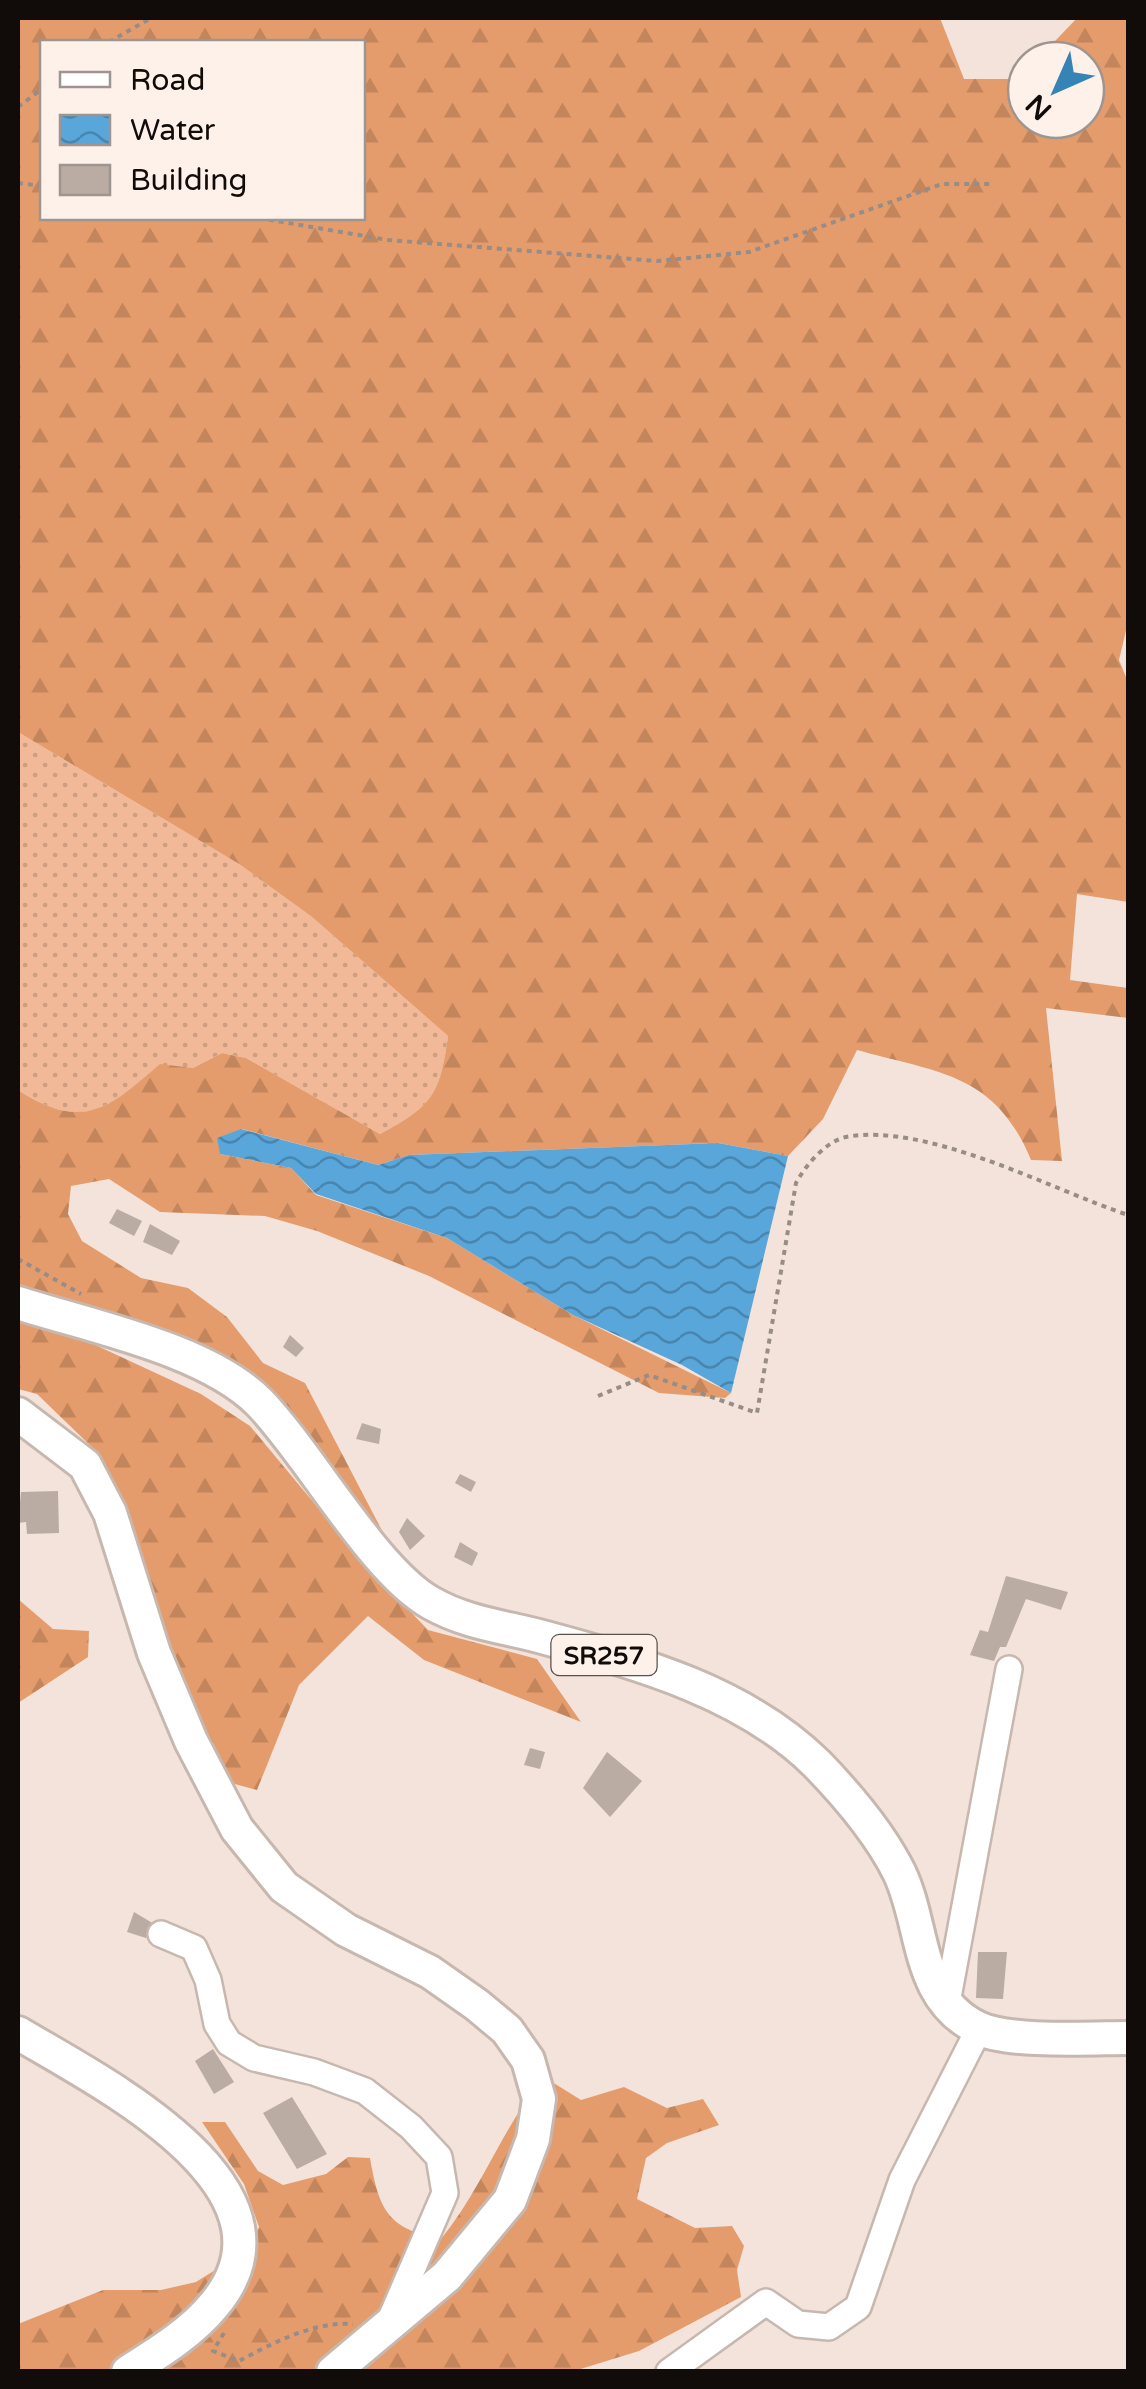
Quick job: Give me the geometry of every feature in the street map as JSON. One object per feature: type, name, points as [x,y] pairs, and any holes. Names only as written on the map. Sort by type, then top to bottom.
[{"type":"main road","name":"SR257","points":[[18,1302],[164,1350],[221,1375],[257,1400],[392,1569],[428,1602],[474,1622],[544,1637],[671,1676],[751,1712],[815,1762],[868,1822],[900,1875],[922,1961],[947,2003],[979,2029]]},
{"type":"main road","points":[[18,1414],[85,1465],[110,1514],[154,1653],[191,1742],[236,1828],[284,1887],[346,1930],[430,1972],[507,2030],[528,2060],[539,2099],[533,2139],[510,2200],[447,2276],[374,2327],[333,2372]]},
{"type":"main road","points":[[979,2029],[1064,2038],[1128,2038]]},
{"type":"main road","points":[[18,2033],[177,2134],[216,2177],[238,2226],[234,2271],[214,2305],[168,2346],[128,2372]]},
{"type":"street","points":[[947,2003],[1009,1669]]},
{"type":"street","points":[[161,1934],[194,1948],[208,1980],[216,2024],[228,2043],[254,2058],[314,2072],[365,2091],[412,2127],[439,2157],[445,2192],[374,2327]]},
{"type":"street","points":[[669,2372],[766,2302],[798,2324],[830,2327],[858,2307],[920,2139],[948,2094],[979,2029]]},
{"type":"path","points":[[113,40],[151,18]]},
{"type":"path","points":[[615,18],[626,18]]},
{"type":"path","points":[[18,107],[40,90]]},
{"type":"path","points":[[270,220],[388,240],[657,261],[748,252],[942,184],[992,184]]},
{"type":"path","points":[[598,1396],[648,1375],[757,1413],[796,1183],[806,1164],[843,1137],[892,1137],[938,1144],[1128,1215]]},
{"type":"path","points":[[233,2318],[213,2351],[240,2361],[281,2339],[340,2323],[374,2327]]},
{"type":"shaded area","points":[[18,732],[239,864],[312,917],[448,1036],[437,1085],[423,1106],[380,1134],[246,1058],[222,1053],[193,1068],[160,1065],[125,1093],[94,1110],[60,1110],[18,1090]]},
{"type":"green space","points":[[18,18],[940,18],[964,79],[1006,79],[1006,140],[1106,140],[1106,40],[1056,40],[1077,18],[1128,18],[1128,622],[1119,660],[1128,682],[1128,902],[1077,894],[1070,980],[1128,988],[1128,1018],[1046,1008],[1062,1161],[1031,1160],[1017,1131],[1000,1109],[961,1081],[857,1050],[823,1119],[788,1156],[718,1143],[409,1155],[378,1165],[242,1129],[220,1154],[291,1168],[316,1195],[447,1238],[573,1315],[731,1393],[725,1398],[659,1393],[429,1276],[317,1231],[265,1216],[160,1212],[109,1179],[71,1186],[68,1214],[82,1241],[141,1278],[188,1288],[227,1317],[263,1363],[305,1383],[388,1542],[277,1406],[112,1318],[18,1287],[18,1090],[60,1110],[94,1110],[125,1093],[160,1064],[193,1068],[222,1053],[246,1058],[380,1134],[412,1115],[431,1096],[441,1072],[448,1036],[312,917],[239,864],[18,732]]},
{"type":"green space","points":[[18,1322],[91,1343],[201,1394],[250,1426],[363,1562],[428,1630],[537,1659],[581,1722],[424,1660],[368,1616],[299,1685],[257,1790],[231,1783],[152,1615],[98,1453],[37,1394],[18,1389]]},
{"type":"green space","points":[[18,1599],[53,1629],[89,1631],[88,1657],[18,1703]]},
{"type":"green space","points":[[544,2077],[581,2100],[624,2087],[667,2108],[703,2099],[719,2125],[667,2143],[646,2158],[637,2199],[695,2228],[732,2226],[744,2246],[737,2270],[741,2297],[639,2351],[574,2371],[18,2371],[18,2324],[103,2290],[161,2290],[196,2282],[247,2250],[259,2227],[244,2184],[202,2122],[225,2122],[258,2171],[283,2185],[326,2174],[348,2157],[370,2158],[377,2191],[389,2214],[408,2229],[441,2239]]},
{"type":"water","points":[[241,1129],[378,1165],[409,1155],[718,1143],[788,1156],[731,1393],[682,1365],[573,1315],[447,1238],[316,1194],[291,1168],[220,1154],[217,1138]]},
{"type":"building","points":[[117,1209],[142,1221],[134,1236],[109,1223]]},
{"type":"building","points":[[150,1224],[180,1241],[172,1255],[143,1242]]},
{"type":"building","points":[[290,1335],[304,1348],[296,1357],[283,1347]]},
{"type":"building","points":[[362,1423],[381,1429],[379,1444],[356,1439]]},
{"type":"building","points":[[460,1474],[476,1482],[471,1492],[455,1483]]},
{"type":"building","points":[[58,1491],[59,1533],[27,1534],[26,1522],[18,1523],[21,1492]]},
{"type":"building","points":[[407,1518],[425,1536],[410,1550],[399,1532]]},
{"type":"building","points":[[460,1542],[478,1553],[472,1566],[454,1557]]},
{"type":"building","points":[[1006,1576],[1068,1592],[1061,1610],[1026,1599],[1006,1647],[1000,1647],[994,1661],[970,1655],[980,1630],[988,1632]]},
{"type":"building","points":[[530,1748],[545,1752],[540,1769],[524,1765]]},
{"type":"building","points":[[607,1752],[642,1781],[610,1817],[583,1788]]},
{"type":"building","points":[[134,1912],[154,1924],[146,1938],[127,1932]]},
{"type":"building","points":[[978,1952],[1007,1952],[1003,1999],[976,1998]]},
{"type":"building","points":[[213,2049],[234,2082],[214,2094],[195,2061]]},
{"type":"building","points":[[292,2097],[327,2154],[297,2169],[263,2113]]}]
